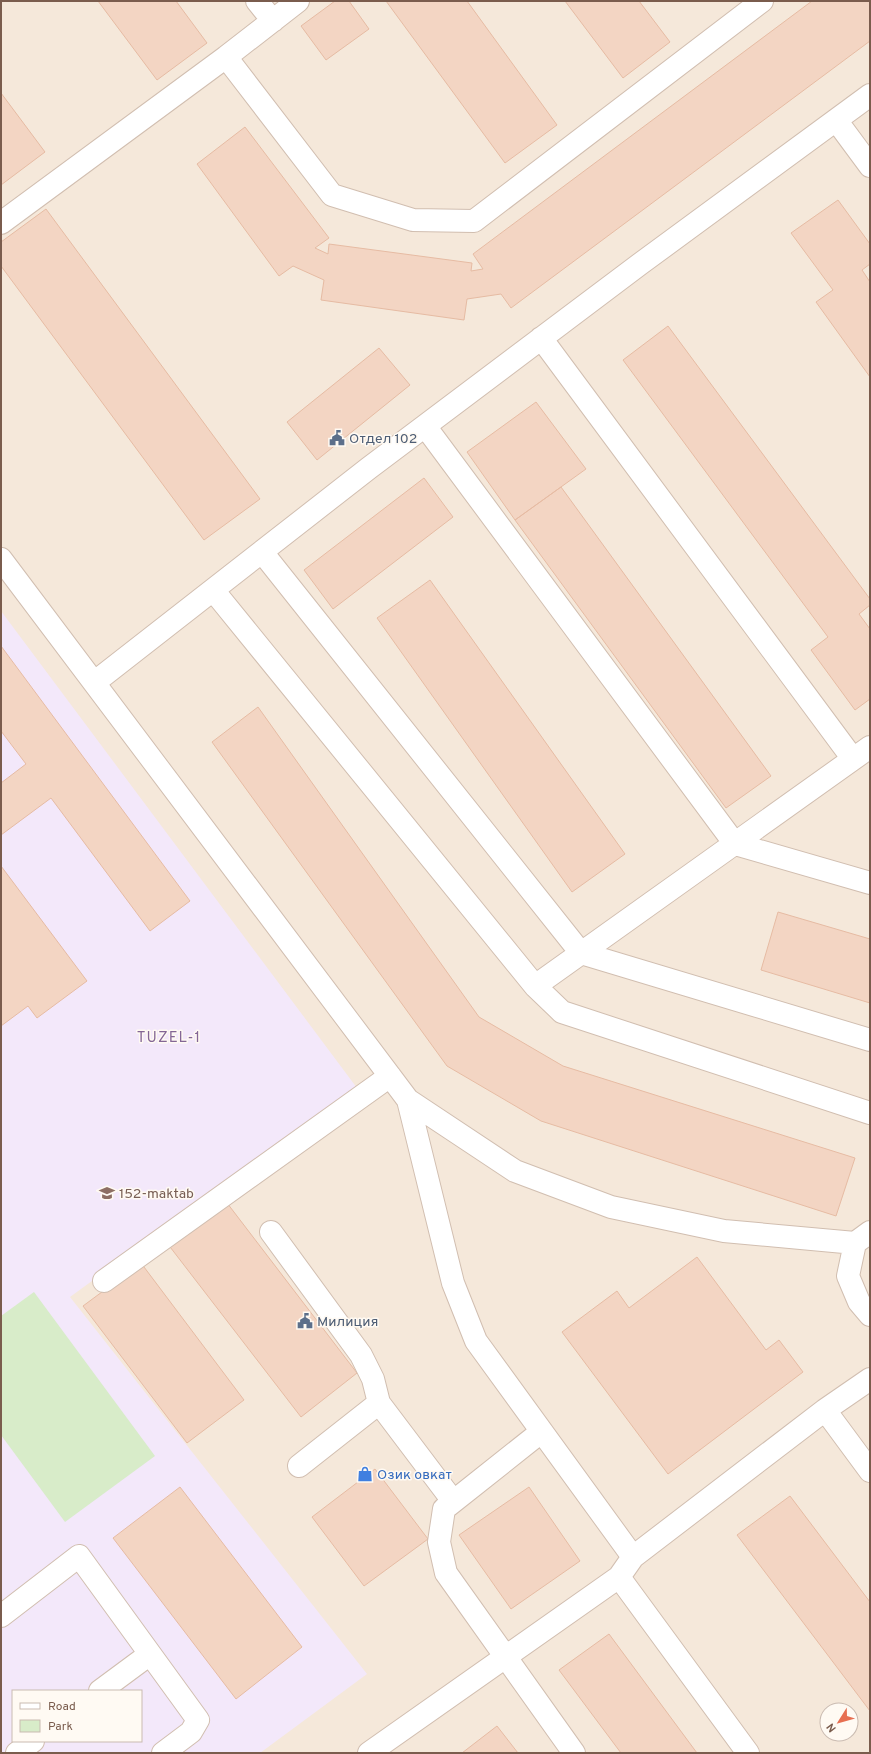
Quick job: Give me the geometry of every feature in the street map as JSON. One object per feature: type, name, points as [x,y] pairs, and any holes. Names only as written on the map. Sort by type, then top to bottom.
[{"type":"street","points":[[257,1],[273,21]]},
{"type":"street","points":[[1,223],[226,57],[298,1]]},
{"type":"street","points":[[226,57],[332,195],[413,220],[474,221],[762,1]]},
{"type":"street","points":[[95,682],[541,338],[870,95]]},
{"type":"street","points":[[836,120],[870,166]]},
{"type":"street","points":[[535,986],[862,753],[541,338]]},
{"type":"street","points":[[425,426],[735,844],[870,883]]},
{"type":"street","points":[[262,552],[581,954],[870,1040]]},
{"type":"street","points":[[1,559],[408,1100],[515,1170],[611,1208],[724,1231],[862,1237],[848,1276],[859,1302],[870,1315]]},
{"type":"street","points":[[213,590],[535,986],[562,1012],[870,1113]]},
{"type":"street","points":[[104,1281],[390,1076]]},
{"type":"street","points":[[408,1100],[453,1283],[476,1341],[633,1557]]},
{"type":"street","points":[[271,1232],[361,1355],[373,1379],[379,1404],[453,1501]]},
{"type":"street","points":[[369,1753],[504,1657],[619,1578],[633,1557],[825,1410],[870,1379]]},
{"type":"street","points":[[299,1466],[379,1404]]},
{"type":"street","points":[[825,1410],[870,1471]]},
{"type":"street","points":[[541,1432],[444,1509],[440,1542],[446,1573],[504,1657],[574,1753]]},
{"type":"street","points":[[1,1616],[79,1556],[198,1720],[191,1732],[163,1753]]},
{"type":"street","points":[[619,1578],[748,1753]]},
{"type":"street","points":[[101,1690],[150,1654]]},
{"type":"street","points":[[17,1753],[32,1742]]},
{"type":"shaded area","name":"TUZEL-1","points":[[1,1],[870,1],[870,1753],[1,1753]]},
{"type":"shaded area","name":"152-maktab","points":[[1,611],[357,1088],[70,1297],[367,1674],[260,1753],[1,1753]]},
{"type":"green space","points":[[34,1292],[155,1456],[65,1522],[1,1435],[1,1316]]},
{"type":"building","points":[[98,1],[176,1],[207,43],[157,80]]},
{"type":"building","points":[[335,1],[349,1],[369,29],[326,60],[301,26]]},
{"type":"building","points":[[386,1],[467,1],[557,125],[505,163]]},
{"type":"building","points":[[565,1],[639,1],[670,42],[623,78]]},
{"type":"building","points":[[812,1],[870,1],[870,41],[511,308],[501,294],[467,299],[464,320],[321,300],[324,280],[293,266],[279,276],[197,164],[245,127],[329,238],[315,248],[328,254],[329,244],[472,263],[471,271],[483,269],[473,254]]},
{"type":"building","points":[[1,93],[45,152],[1,185]]},
{"type":"building","points":[[838,200],[870,244],[870,264],[862,270],[870,282],[870,377],[816,302],[833,290],[791,233]]},
{"type":"building","points":[[46,209],[260,499],[204,540],[1,266],[1,242]]},
{"type":"building","points":[[668,326],[870,599],[870,605],[859,614],[870,629],[870,699],[855,710],[811,650],[828,637],[623,360]]},
{"type":"building","points":[[379,348],[410,385],[317,460],[287,422]]},
{"type":"building","points":[[536,402],[586,469],[515,520],[467,452]]},
{"type":"building","points":[[424,478],[453,517],[333,609],[304,570]]},
{"type":"building","points":[[561,487],[771,776],[726,808],[515,520]]},
{"type":"building","points":[[430,580],[625,854],[572,892],[377,618]]},
{"type":"building","points":[[1,646],[190,901],[150,931],[51,798],[1,835],[1,783],[26,764],[1,731]]},
{"type":"building","points":[[258,707],[479,1017],[563,1066],[855,1158],[836,1216],[541,1121],[447,1066],[212,742]]},
{"type":"building","points":[[1,866],[87,981],[37,1018],[28,1006],[1,1026]]},
{"type":"building","points":[[778,912],[870,939],[870,1003],[761,970]]},
{"type":"building","points":[[224,1199],[357,1373],[301,1417],[167,1243]]},
{"type":"building","points":[[697,1257],[766,1350],[779,1340],[803,1372],[668,1474],[562,1332],[617,1291],[629,1308]]},
{"type":"building","points":[[141,1263],[244,1400],[187,1443],[83,1306]]},
{"type":"building","points":[[375,1469],[428,1539],[364,1586],[312,1517]]},
{"type":"building","points":[[180,1487],[302,1647],[236,1699],[113,1538]]},
{"type":"building","points":[[529,1487],[580,1561],[511,1609],[459,1535]]},
{"type":"building","points":[[790,1496],[870,1602],[870,1711],[737,1535]]},
{"type":"building","points":[[609,1634],[697,1753],[621,1753],[559,1670]]},
{"type":"building","points":[[497,1726],[518,1753],[462,1753]]},
{"type":"place","name":"Отдел 102","points":[[337,438]]},
{"type":"place","name":"152-maktab","points":[[107,1193]]},
{"type":"place","name":"Милиция","points":[[305,1321]]},
{"type":"place","name":"Озик овкат","points":[[365,1474]]},
{"type":"district","name":"TUZEL-1","points":[[169,1037]]}]
